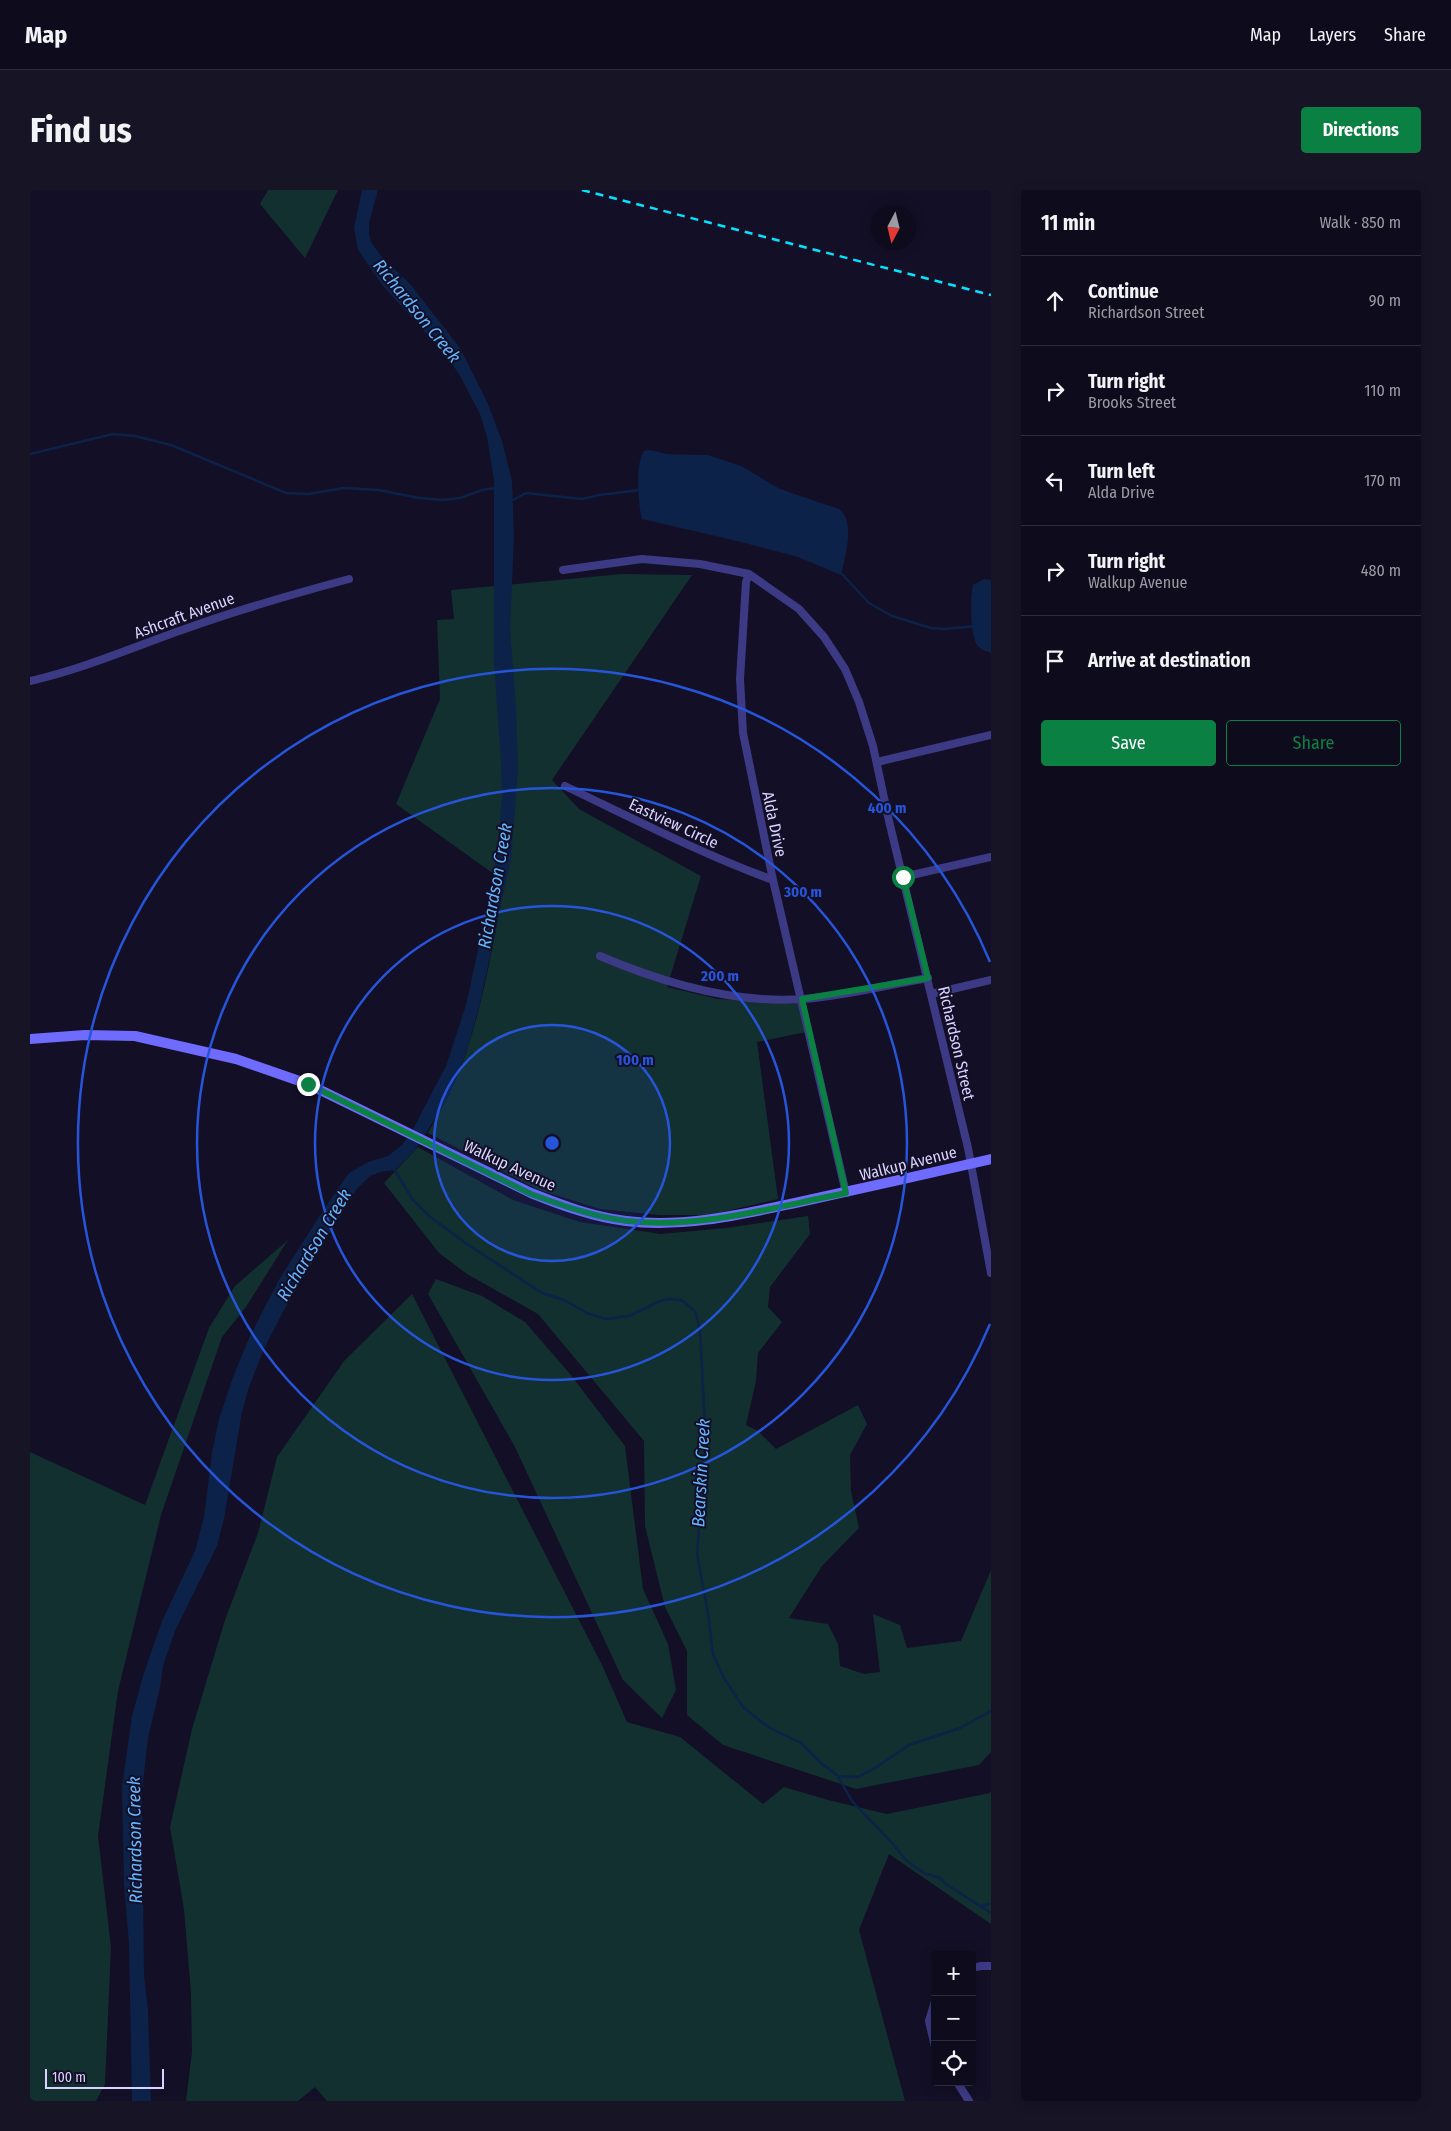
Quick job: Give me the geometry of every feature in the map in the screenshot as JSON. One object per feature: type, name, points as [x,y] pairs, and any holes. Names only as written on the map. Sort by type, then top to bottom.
[{"type":"street","points":[[563,570],[642,558],[700,564],[749,574],[800,610],[824,637],[845,669],[859,702],[877,762],[991,735]]},
{"type":"street","name":"Alda Drive","points":[[749,574],[746,582],[740,704],[743,733],[774,880],[846,1193]]},
{"type":"street","name":"Ashcraft Avenue","points":[[30,680],[61,674],[96,663],[253,605],[349,579]]},
{"type":"street","name":"Richardson Street","points":[[877,762],[970,1164],[991,1273]]},
{"type":"street","name":"Eastview Circle","points":[[565,786],[682,842],[736,866],[774,880]]},
{"type":"street","points":[[903,877],[991,857]]},
{"type":"street","points":[[600,956],[660,978],[723,996],[758,999],[802,999],[928,978]]},
{"type":"street","points":[[931,994],[991,980]]},
{"type":"street","name":"Walkup Avenue","points":[[30,1038],[85,1035],[135,1036],[186,1046],[284,1074],[328,1092],[531,1194],[565,1206],[626,1221],[690,1222],[741,1216],[991,1159]]},
{"type":"street","points":[[976,1967],[991,1966]]},
{"type":"street","points":[[931,2014],[929,2021],[931,2030]]},
{"type":"street","points":[[960,2086],[969,2101]]},
{"type":"green space","points":[[268,190],[338,190],[305,258],[260,204]]},
{"type":"green space","points":[[622,574],[692,575],[552,780],[579,809],[701,876],[667,987],[718,999],[799,1004],[806,1032],[757,1042],[778,1199],[710,1215],[659,1215],[600,1209],[539,1190],[428,1133],[455,1082],[467,1050],[484,987],[505,882],[396,804],[440,699],[437,620],[454,619],[451,590]]},
{"type":"green space","points":[[418,1147],[513,1200],[580,1222],[661,1234],[726,1228],[808,1216],[810,1234],[770,1287],[768,1307],[782,1322],[758,1353],[756,1381],[746,1425],[758,1431],[776,1449],[858,1405],[867,1424],[850,1455],[851,1491],[859,1528],[822,1566],[789,1618],[828,1624],[838,1644],[840,1666],[864,1674],[880,1672],[873,1614],[900,1625],[907,1648],[961,1641],[991,1570],[991,1752],[979,1765],[856,1789],[723,1745],[687,1715],[687,1651],[665,1607],[645,1526],[644,1441],[538,1314],[467,1274],[439,1253],[384,1183]]},
{"type":"green space","points":[[288,1240],[246,1307],[222,1337],[161,1515],[118,1691],[98,1836],[111,1947],[105,2084],[96,2101],[30,2101],[30,1452],[145,1505],[209,1328],[235,1286]]},
{"type":"green space","points":[[436,1279],[482,1296],[525,1322],[570,1374],[625,1446],[643,1589],[668,1644],[676,1690],[662,1718],[623,1680],[515,1447],[428,1294]]},
{"type":"green space","points":[[412,1294],[603,1667],[627,1722],[680,1737],[763,1804],[784,1787],[887,1814],[990,1793],[991,1791],[991,1924],[889,1854],[859,1930],[905,2101],[327,2101],[315,2087],[298,2101],[186,2101],[192,2052],[191,1993],[184,1909],[170,1827],[192,1729],[225,1620],[258,1533],[277,1457],[344,1361]]},
{"type":"water","name":"Richardson Creek","points":[[362,190],[378,190],[369,223],[371,242],[381,256],[411,285],[460,348],[488,404],[502,441],[512,481],[514,536],[510,628],[518,769],[511,859],[480,1003],[467,1051],[449,1096],[416,1149],[395,1170],[380,1172],[370,1176],[356,1190],[284,1310],[264,1349],[249,1387],[242,1412],[224,1519],[217,1546],[175,1631],[163,1666],[160,1688],[148,1738],[142,1792],[144,1974],[148,2011],[151,2101],[132,2101],[129,1944],[124,1884],[122,1787],[132,1716],[143,1676],[162,1621],[195,1551],[204,1517],[212,1453],[219,1419],[249,1338],[280,1278],[349,1173],[368,1162],[388,1156],[402,1145],[412,1131],[446,1066],[466,1005],[491,890],[498,841],[502,798],[494,662],[494,480],[487,437],[480,414],[459,374],[444,353],[383,286],[358,250],[354,228]]},
{"type":"water","points":[[650,450],[667,454],[708,455],[741,466],[780,489],[839,509],[847,522],[848,531],[847,550],[841,575],[798,557],[642,519],[639,504],[639,465],[644,451]]},
{"type":"water","points":[[984,579],[991,580],[991,653],[977,645],[972,625],[973,585]]},
{"type":"waterway","points":[[30,454],[113,434],[135,436],[171,445],[286,493],[308,494],[344,488],[379,490],[419,498],[443,500],[460,498],[482,490],[496,488]]},
{"type":"waterway","points":[[510,499],[513,500],[526,493],[582,499],[640,490]]},
{"type":"waterway","points":[[840,572],[869,603],[892,616],[931,628],[944,629],[976,626]]},
{"type":"waterway","name":"Bearskin Creek","points":[[394,1169],[413,1200],[429,1216],[467,1244],[542,1293],[564,1300],[587,1313],[606,1319],[629,1316],[668,1299],[681,1300],[695,1311],[700,1330],[705,1429],[705,1449],[699,1485],[700,1515],[697,1554],[708,1613],[713,1654],[724,1678],[743,1707],[768,1727],[801,1743],[821,1763],[838,1776],[858,1777],[909,1745],[960,1728],[991,1711]]},
{"type":"waterway","points":[[838,1777],[852,1801],[906,1860],[924,1873],[940,1878],[946,1884],[991,1913]]},
{"type":"waterway","points":[[981,1906],[991,1904]]},
{"type":"railway","points":[[582,190],[991,295]]},
{"type":"route","points":[[308,1084],[342,1099],[531,1194],[565,1206],[626,1221],[690,1222],[741,1216],[846,1193],[802,999],[928,978],[903,877]]}]
